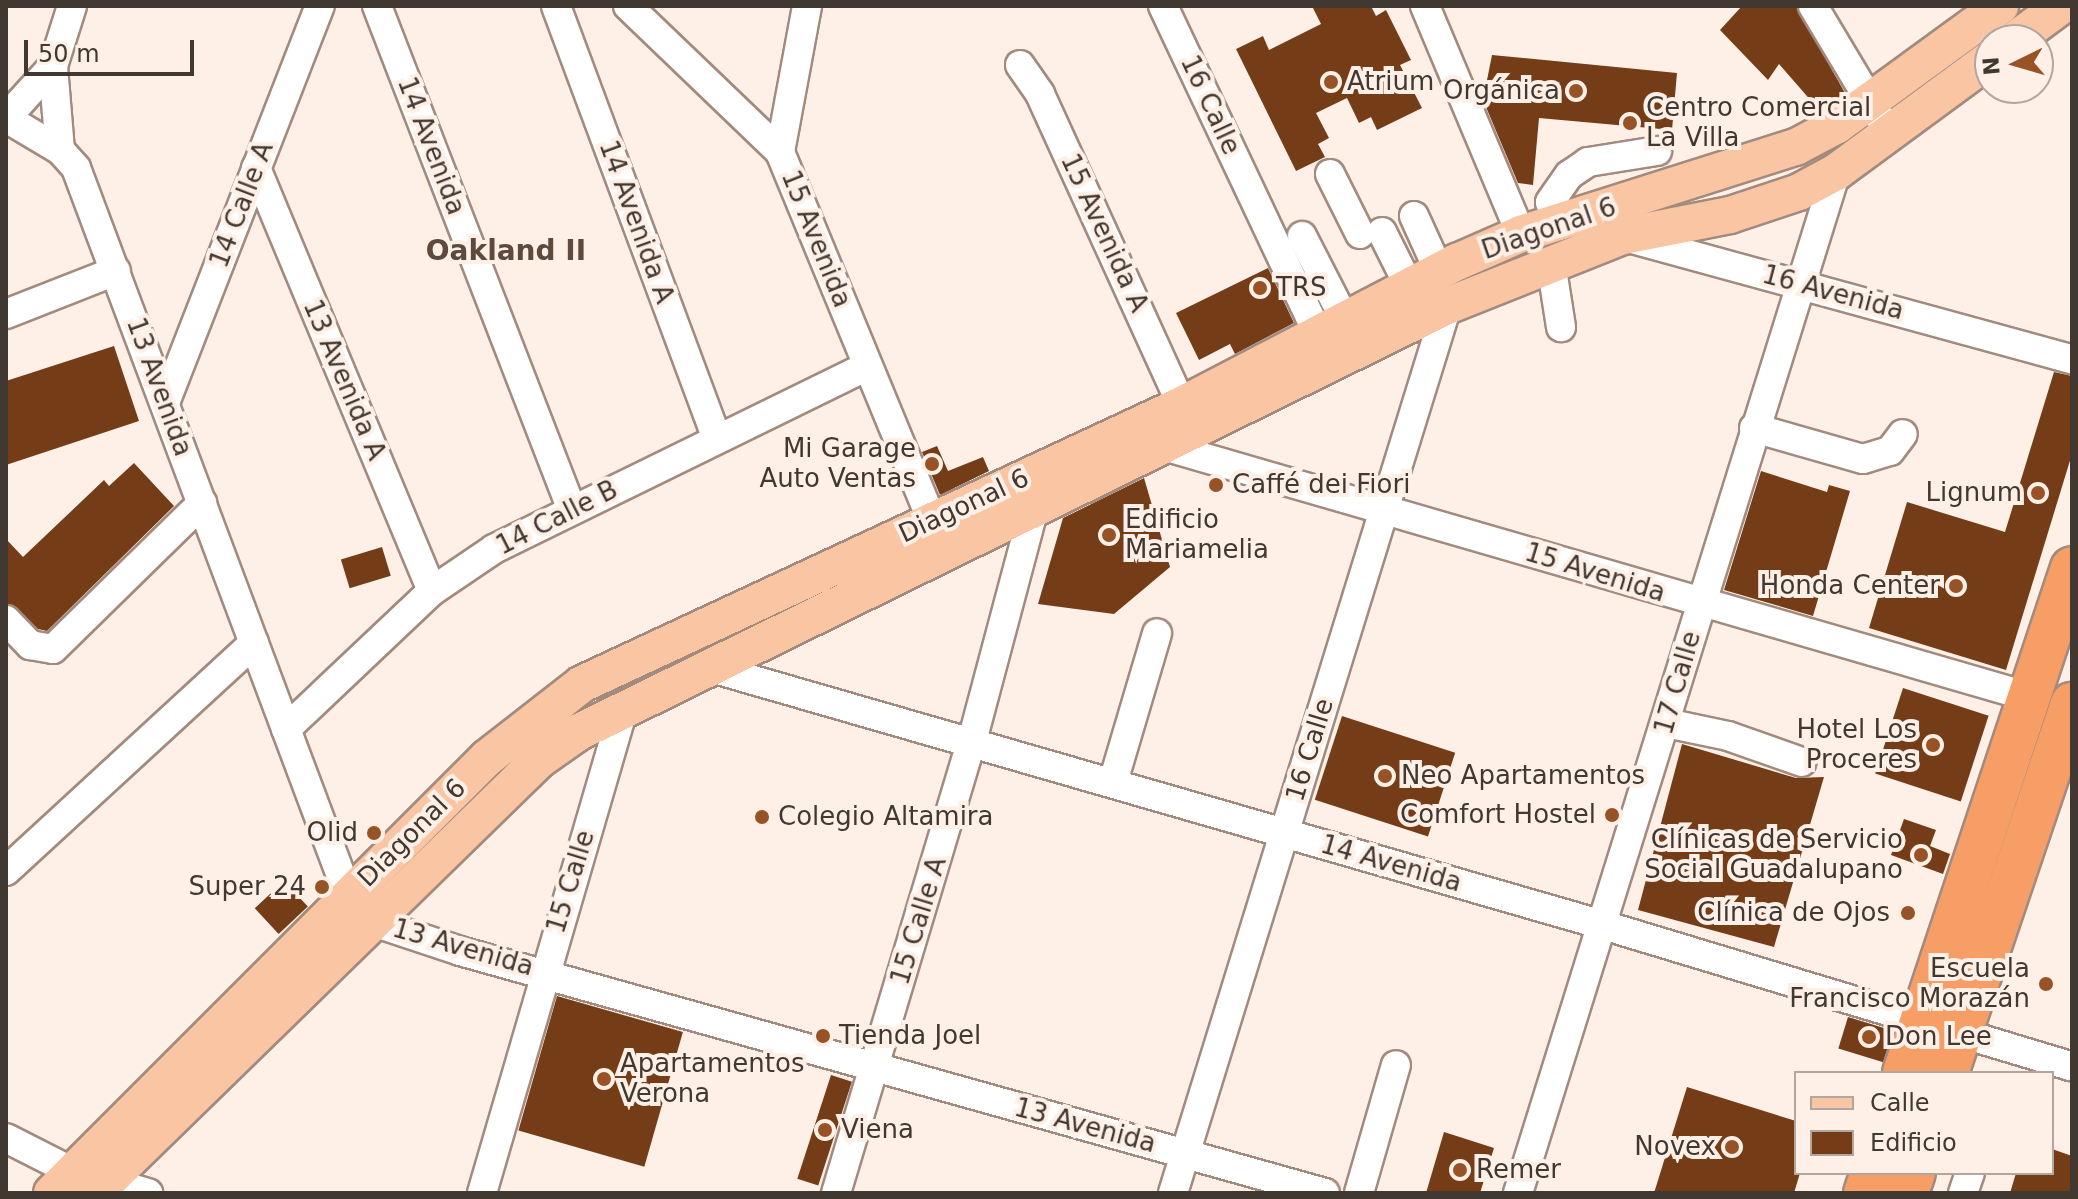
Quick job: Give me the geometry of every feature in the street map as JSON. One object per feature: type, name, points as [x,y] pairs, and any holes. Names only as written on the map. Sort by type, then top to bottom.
[{"type":"highway","points":[[1905,1071],[2072,568]]},
{"type":"highway","points":[[1953,1054],[2069,721]]},
{"type":"main road","name":"Diagonal 6","points":[[82,1185],[361,909],[553,748],[708,667],[1447,306],[1551,263],[1618,222],[1796,147],[1868,102],[1978,12]]},
{"type":"main road","points":[[2042,24],[2062,12]]},
{"type":"main road","name":"Diagonal 6","points":[[361,909],[487,758],[582,684],[1182,405],[1424,278],[1517,224],[1554,212],[1618,222],[1766,205],[1836,172],[1974,71]]},
{"type":"street","points":[[60,150],[53,66],[72,6]]},
{"type":"street","name":"14 Calle A","points":[[165,403],[320,6]]},
{"type":"street","name":"14 Avenida","points":[[377,6],[572,510]]},
{"type":"street","name":"14 Avenida A","points":[[556,6],[717,439]]},
{"type":"street","name":"15 Avenida","points":[[628,6],[780,152],[932,521]]},
{"type":"street","points":[[780,152],[807,6]]},
{"type":"street","name":"16 Calle","points":[[1163,6],[1332,327]]},
{"type":"street","points":[[1425,6],[1517,224]]},
{"type":"street","points":[[1813,6],[1868,102],[1890,132]]},
{"type":"street","name":"15 Avenida A","points":[[1020,65],[1040,94],[1182,405]]},
{"type":"street","points":[[6,118],[53,66]]},
{"type":"street","name":"13 Avenida","points":[[6,118],[60,150],[76,168],[286,729],[361,909],[460,951],[544,971],[875,1068],[1325,1193]]},
{"type":"street","points":[[1554,212],[1558,185],[1588,162],[1657,151]]},
{"type":"street","name":"13 Avenida A","points":[[256,168],[432,591]]},
{"type":"street","name":"17 Calle","points":[[1518,1193],[1701,604],[1714,515],[1754,428],[1836,172]]},
{"type":"street","points":[[1330,174],[1371,233],[1424,278]]},
{"type":"street","points":[[1414,216],[1424,278]]},
{"type":"street","name":"16 Avenida","points":[[1618,222],[1800,284],[2072,359]]},
{"type":"street","points":[[1302,236],[1332,327]]},
{"type":"street","points":[[1551,263],[1561,327]]},
{"type":"street","points":[[6,314],[116,271]]},
{"type":"street","name":"16 Calle","points":[[1173,1193],[1447,306]]},
{"type":"street","name":"14 Calle B","points":[[286,729],[432,591],[494,549],[867,366]]},
{"type":"street","points":[[1754,428],[1863,459],[1890,451],[1903,434]]},
{"type":"street","name":"15 Avenida","points":[[1164,446],[1381,512],[2027,696]]},
{"type":"street","points":[[6,620],[30,645],[43,650],[64,642],[202,503]]},
{"type":"street","name":"15 Calle A","points":[[836,1193],[972,741],[1034,508]]},
{"type":"street","points":[[1113,782],[1157,633]]},
{"type":"street","points":[[6,871],[254,643]]},
{"type":"street","name":"14 Avenida","points":[[708,667],[1603,925],[1920,1023],[1953,1054],[2072,1067]]},
{"type":"street","name":"15 Calle","points":[[482,1193],[544,971],[623,710]]},
{"type":"street","points":[[1666,723],[1728,736],[1802,762]]},
{"type":"street","points":[[1359,1193],[1396,1065]]},
{"type":"street","points":[[11,1151],[82,1185],[148,1193]]},
{"type":"building","name":"Atrium","points":[[1312,6],[1371,6],[1376,16],[1386,10],[1411,60],[1400,65],[1422,108],[1377,130],[1371,117],[1359,123],[1347,98],[1316,113],[1329,138],[1318,144],[1325,157],[1296,171],[1236,49],[1263,36],[1269,50],[1321,24]]},
{"type":"building","points":[[1742,6],[1796,6],[1845,93],[1825,107],[1813,103],[1779,64],[1768,80],[1720,30]]},
{"type":"building","name":"Centro Comercial La Villa","points":[[1492,55],[1677,73],[1672,130],[1539,118],[1533,185],[1518,183],[1483,100]]},
{"type":"building","name":"TRS","points":[[1268,268],[1294,323],[1235,354],[1230,344],[1199,360],[1176,313]]},
{"type":"building","points":[[114,346],[139,421],[6,465],[6,381]]},
{"type":"building","name":"Honda Center","points":[[2054,372],[2072,376],[2072,454],[2006,670],[1869,628],[1907,502],[2005,532]]},
{"type":"building","name":"Mi Garage Auto Ventas","points":[[937,446],[948,471],[983,457],[989,471],[940,495],[922,452]]},
{"type":"building","points":[[134,463],[174,506],[47,631],[38,629],[6,603],[6,539],[23,557],[104,480],[109,486]]},
{"type":"building","points":[[1761,471],[1827,492],[1829,485],[1850,491],[1813,616],[1724,590]]},
{"type":"building","name":"Edificio Mariamelia","points":[[1144,478],[1170,567],[1114,614],[1038,604],[1063,518]]},
{"type":"building","points":[[382,547],[391,576],[350,588],[341,560]]},
{"type":"building","name":"Hotel Los Proceres","points":[[1903,688],[1989,716],[1961,801],[1875,774]]},
{"type":"building","name":"Neo Apartamentos","points":[[1342,716],[1455,753],[1428,836],[1315,800]]},
{"type":"building","points":[[1682,744],[1796,778],[1824,777],[1774,947],[1638,910]]},
{"type":"building","name":"Clínicas de Servicio Social Guadalupano","points":[[1904,819],[1936,830],[1930,846],[1950,854],[1943,874],[1891,855]]},
{"type":"building","points":[[284,881],[308,907],[279,934],[255,908]]},
{"type":"building","name":"Apartamentos Verona","points":[[557,996],[683,1032],[644,1167],[518,1131]]},
{"type":"building","name":"Don Lee","points":[[1848,1017],[1893,1031],[1883,1062],[1838,1049]]},
{"type":"building","name":"Viena","points":[[831,1075],[852,1082],[818,1185],[797,1179]]},
{"type":"building","name":"Novex","points":[[1687,1087],[1794,1120],[1794,1175],[1799,1175],[1794,1193],[1654,1193]]},
{"type":"building","name":"Remer","points":[[1444,1132],[1494,1148],[1480,1193],[1426,1193]]},
{"type":"building","points":[[2054,1150],[2072,1156],[2072,1193],[2010,1193],[2015,1175],[2054,1175]]},
{"type":"place","name":"Atrium","points":[[1331,82]]},
{"type":"place","name":"Orgánica","points":[[1576,91]]},
{"type":"place","name":"Centro Comercial La Villa","points":[[1630,123]]},
{"type":"place","name":"TRS","points":[[1260,288]]},
{"type":"place","name":"Mi Garage Auto Ventas","points":[[932,464]]},
{"type":"place","name":"Caffé dei Fiori","points":[[1216,485]]},
{"type":"place","name":"Lignum","points":[[2038,493]]},
{"type":"place","name":"Edificio Mariamelia","points":[[1109,535]]},
{"type":"place","name":"Honda Center","points":[[1956,586]]},
{"type":"place","name":"Hotel Los Proceres","points":[[1933,745]]},
{"type":"place","name":"Neo Apartamentos","points":[[1385,776]]},
{"type":"place","name":"Comfort Hostel","points":[[1612,815]]},
{"type":"place","name":"Colegio Altamira","points":[[762,817]]},
{"type":"place","name":"Olid","points":[[374,833]]},
{"type":"place","name":"Clínicas de Servicio Social Guadalupano","points":[[1921,855]]},
{"type":"place","name":"Super 24","points":[[322,887]]},
{"type":"place","name":"Clínica de Ojos","points":[[1908,913]]},
{"type":"place","name":"Escuela Francisco Morazán","points":[[2046,984]]},
{"type":"place","name":"Tienda Joel","points":[[823,1036]]},
{"type":"place","name":"Don Lee","points":[[1869,1037]]},
{"type":"place","name":"Apartamentos Verona","points":[[604,1079]]},
{"type":"place","name":"Viena","points":[[825,1130]]},
{"type":"place","name":"Novex","points":[[1732,1147]]},
{"type":"place","name":"Remer","points":[[1460,1170]]},
{"type":"district","name":"Oakland II","points":[[506,251]]}]
